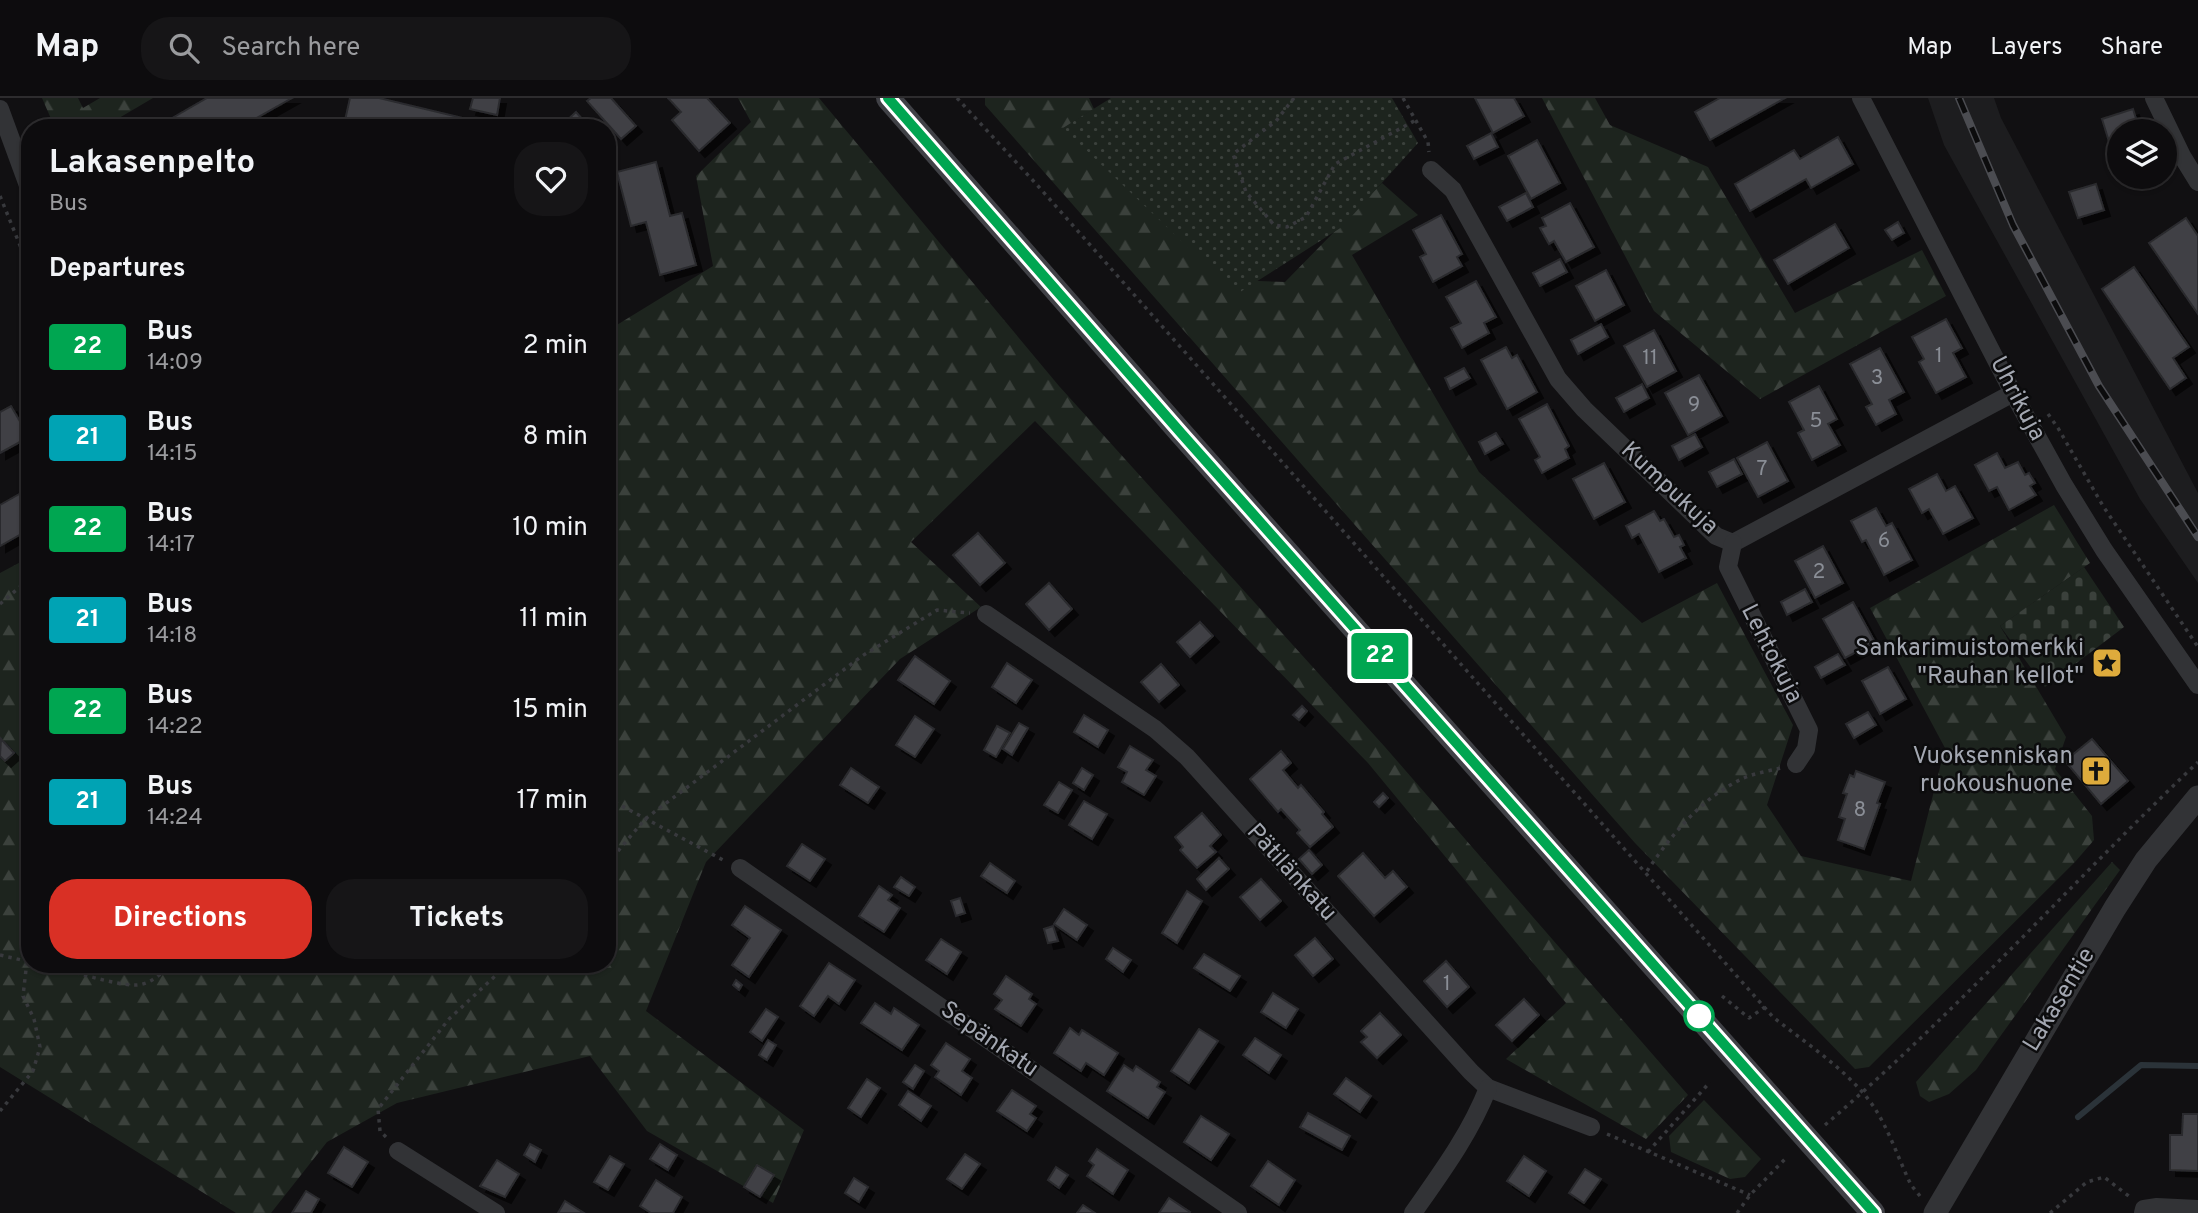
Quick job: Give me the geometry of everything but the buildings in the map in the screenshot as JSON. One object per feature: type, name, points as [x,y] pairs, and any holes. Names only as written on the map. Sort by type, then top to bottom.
[{"type":"main road","points":[[888,98],[1181,433],[1873,1213]]},
{"type":"street","name":"Uhrikuja","points":[[1861,98],[2013,393],[2104,550],[2198,685]]},
{"type":"street","points":[[2154,98],[2198,183]]},
{"type":"street","points":[[0,109],[21,166]]},
{"type":"street","name":"Kumpukuja","points":[[1431,170],[1454,190],[1558,379],[1584,409],[1716,536],[1733,543],[2013,393]]},
{"type":"street","name":"Lehtokuja","points":[[1733,543],[1728,567],[1809,730],[1807,749],[1796,764]]},
{"type":"street","name":"Pätilänkatu","points":[[986,614],[1155,729],[1187,757],[1488,1088],[1591,1128]]},
{"type":"street","name":"Lakasentie","points":[[1935,1213],[2115,908],[2146,860],[2198,797]]},
{"type":"street","name":"Sepänkatu","points":[[740,869],[1238,1213]]},
{"type":"street","points":[[1413,1213],[1457,1151],[1477,1116],[1488,1088]]},
{"type":"street","points":[[398,1151],[496,1213]]},
{"type":"street","points":[[2143,1211],[2157,1207],[2198,1209]]},
{"type":"path","points":[[1294,98],[1276,121],[1233,154],[1246,192],[1274,225],[1287,227],[1297,223],[1311,210],[1335,164],[1416,120]]},
{"type":"path","points":[[1403,98],[1428,142],[1431,170]]},
{"type":"path","points":[[959,99],[1773,1017],[1849,1078],[1863,1093],[1875,1110],[1911,1185],[1935,1213]]},
{"type":"path","points":[[0,196],[21,248]]},
{"type":"path","points":[[2013,393],[2033,402],[2048,414],[2103,506],[2198,647]]},
{"type":"path","points":[[0,604],[21,586]]},
{"type":"path","points":[[616,853],[645,818],[863,656],[937,610],[986,614]]},
{"type":"path","points":[[1825,1125],[1910,1050],[2128,829],[2198,762]]},
{"type":"path","points":[[1646,872],[1669,837],[1713,796],[1745,778],[1796,764]]},
{"type":"path","points":[[616,803],[740,869]]},
{"type":"path","points":[[0,955],[21,960]]},
{"type":"path","points":[[0,1111],[33,1071],[40,1047],[34,1019],[23,996],[26,973]]},
{"type":"path","points":[[78,973],[138,985],[163,973]]},
{"type":"path","points":[[398,1151],[380,1131],[378,1109],[449,1019],[498,973]]},
{"type":"path","points":[[1722,996],[1749,1017],[1765,1007]]},
{"type":"path","points":[[1648,1152],[1710,1082]]},
{"type":"path","points":[[1591,1128],[1750,1195]]},
{"type":"path","points":[[1737,1213],[1750,1195],[1786,1158]]},
{"type":"path","points":[[2050,1213],[2087,1182],[2104,1177],[2143,1211]]},
{"type":"shaded area","points":[[1928,98],[1994,98],[2001,118],[2198,493],[2198,583],[2140,499],[1944,145]]},
{"type":"green space","points":[[42,98],[78,98],[83,108],[100,98],[153,98],[117,119],[51,119]]},
{"type":"green space","points":[[738,98],[819,98],[1059,386],[1385,747],[1688,1095],[1646,1139],[1506,1059],[1566,1003],[1368,763],[1035,421],[911,542],[981,607],[900,659],[706,862],[646,1011],[804,1130],[773,1203],[647,1131],[590,1056],[397,1103],[327,1142],[271,1213],[236,1213],[0,1067],[0,573],[21,562],[21,973],[616,973],[616,325],[713,266],[696,176],[751,122]]},
{"type":"green space","points":[[985,98],[1089,98],[1094,109],[1064,128],[1232,280],[1285,282],[1382,183],[1418,215],[1352,255],[1479,472],[1642,623],[1717,583],[1793,725],[1767,805],[1801,856],[1911,881],[1945,748],[1870,608],[2054,505],[2090,563],[2000,626],[2066,737],[2055,769],[2092,816],[2094,840],[1869,1067],[1855,1069],[1635,843],[985,105]]},
{"type":"green space","points":[[1111,98],[1392,98],[1418,143],[1342,227],[1237,294],[1063,128]]},
{"type":"green space","points":[[1542,98],[1595,98],[1610,125],[1708,167],[1795,313],[1922,250],[1946,296],[1760,399],[1654,311]]},
{"type":"green space","points":[[2084,567],[2124,627],[2045,687],[2000,626]]},
{"type":"green space","points":[[2112,862],[2120,870],[1976,1070],[1949,1094],[1929,1102],[1920,1096],[1916,1082]]},
{"type":"green space","points":[[1704,1100],[1761,1159],[1745,1177],[1730,1179],[1671,1152],[1669,1136]]},
{"type":"waterway","points":[[2078,1117],[2141,1065],[2198,1066]]},
{"type":"railway","points":[[1959,98],[2013,225],[2099,386],[2198,537]]},
{"type":"bus line","name":"22","points":[[888,98],[1181,433],[1874,1213]]},
{"type":"place","name":"Sankarimuistomerkki \"Rauhan kellot\"","points":[[2107,663]]},
{"type":"place","name":"Vuoksenniskan ruokoushuone","points":[[2096,771]]}]
